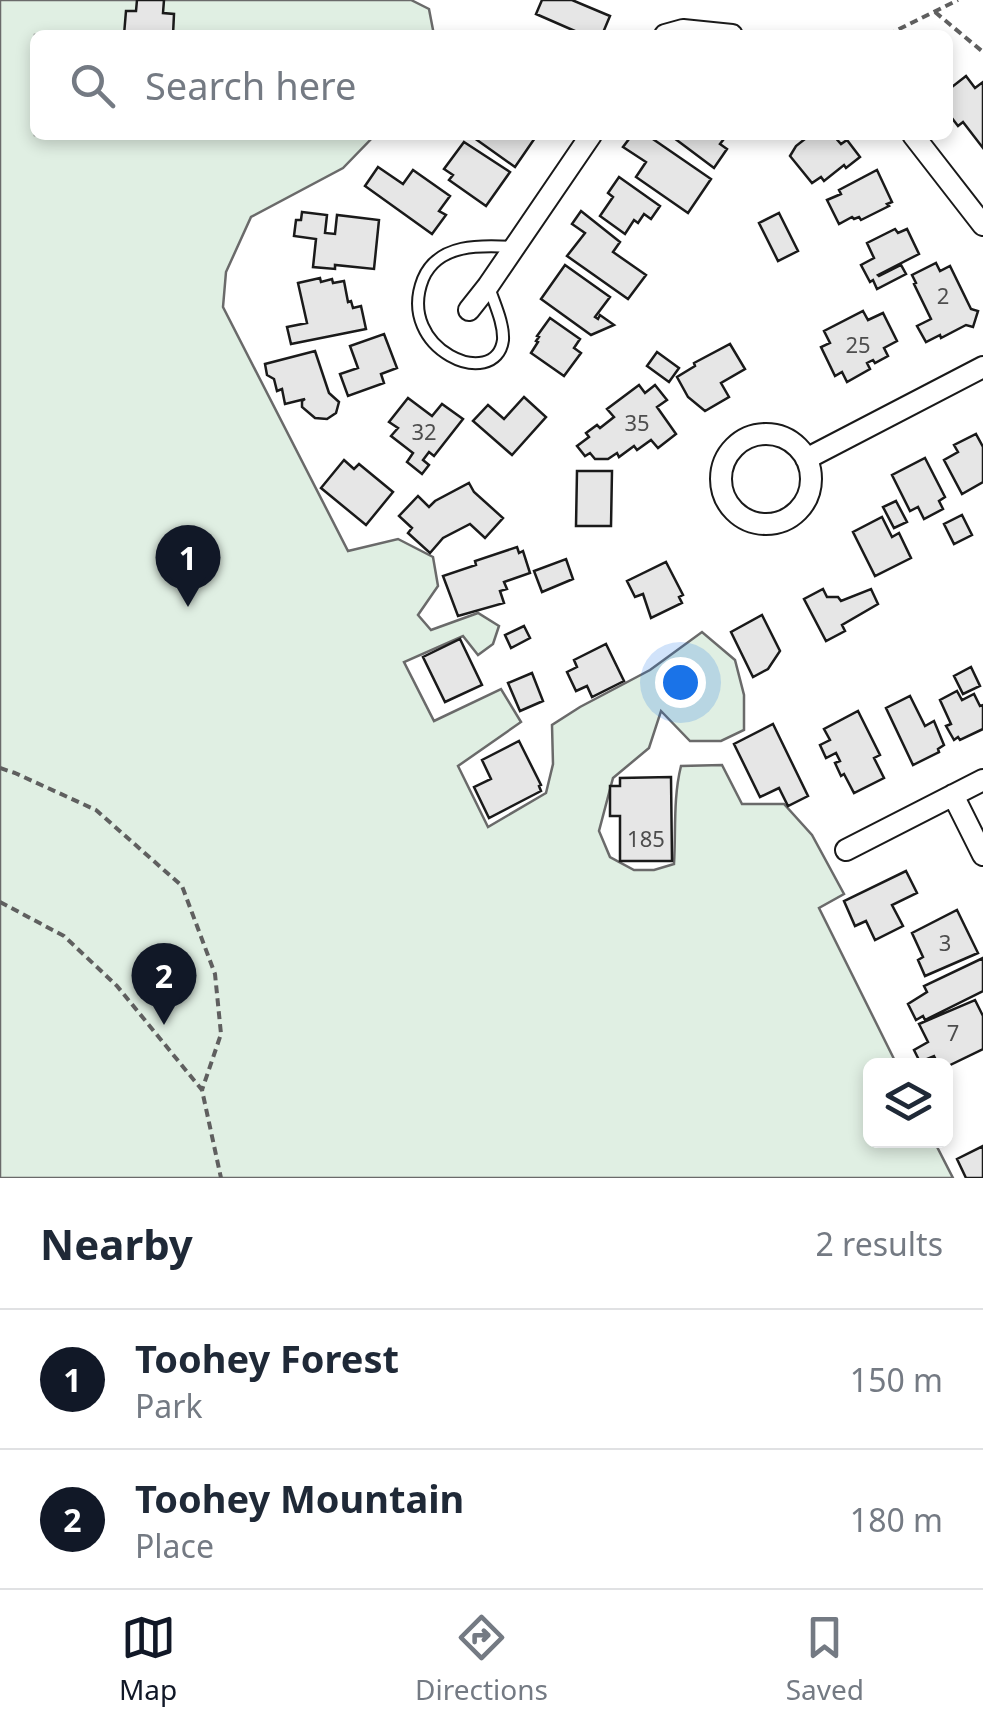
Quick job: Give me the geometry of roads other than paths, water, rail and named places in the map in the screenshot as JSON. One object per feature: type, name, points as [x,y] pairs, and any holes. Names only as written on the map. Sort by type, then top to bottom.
[{"type":"street","points":[[469,310],[588,140]]},
{"type":"street","points":[[917,140],[983,225]]},
{"type":"street","points":[[806,458],[983,367]]},
{"type":"street","points":[[779,436],[798,447],[806,458],[812,480],[808,495],[795,514],[782,522],[753,522],[734,511],[725,498],[721,477],[724,462],[737,445],[750,437],[779,436]]},
{"type":"street","points":[[846,850],[983,780]]},
{"type":"street","points":[[953,795],[983,855]]},
{"type":"lane","points":[[488,286],[503,334],[498,353],[482,362],[454,358],[438,347],[421,323],[418,301],[424,278],[436,262],[457,250],[514,247]]},
{"type":"place","name":"Toohey Forest","points":[[188,607]]},
{"type":"place","name":"Toohey Mountain","points":[[164,1025]]}]
